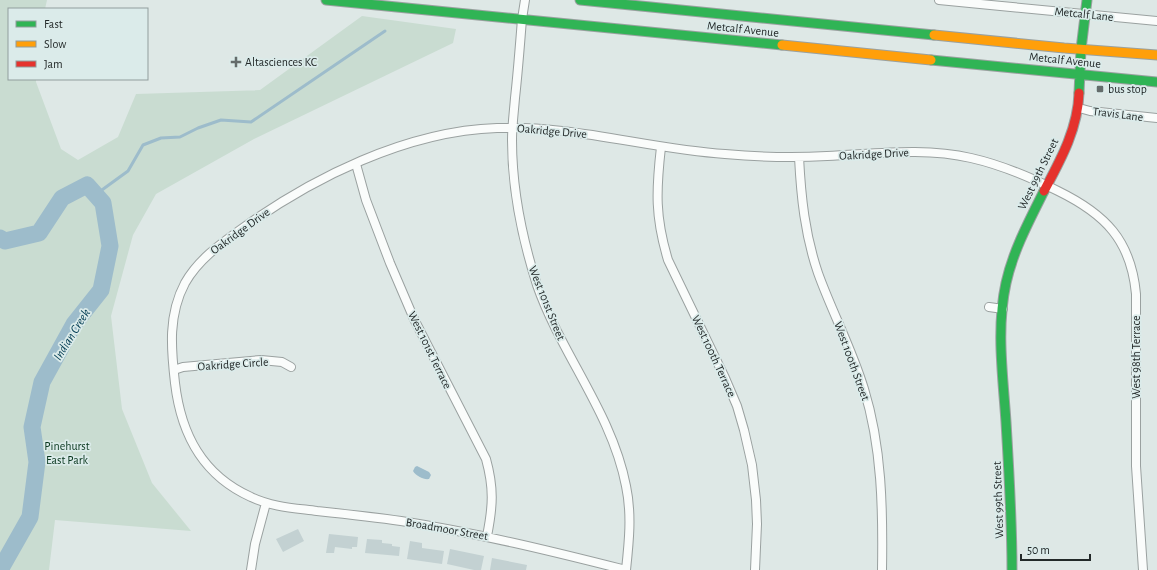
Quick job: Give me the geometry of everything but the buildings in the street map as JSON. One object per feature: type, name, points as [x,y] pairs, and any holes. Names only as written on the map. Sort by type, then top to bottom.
[{"type":"main road","name":"Metcalf Avenue","points":[[326,0],[1157,82]]},
{"type":"main road","name":"Metcalf Avenue","points":[[580,0],[1081,49],[1157,55]]},
{"type":"main road","name":"West 99th Street","points":[[1012,570],[1012,518],[1001,334],[1006,284],[1019,240],[1061,159],[1075,123],[1079,108],[1081,49],[1087,0]]},
{"type":"street","name":"West 101st Street","points":[[526,0],[522,19],[512,139],[513,171],[518,211],[526,248],[538,286],[553,321],[611,436],[620,461],[626,487],[629,513],[629,539],[626,570]]},
{"type":"street","name":"Metcalf Lane","points":[[939,0],[1157,21]]},
{"type":"street","name":"Travis Lane","points":[[1079,108],[1090,111],[1157,118]]},
{"type":"street","name":"Oakridge Drive","points":[[266,503],[245,494],[222,480],[199,456],[190,439],[181,416],[177,399],[172,334],[174,312],[185,284],[196,267],[207,255],[272,208],[302,190],[356,164],[410,144],[442,135],[474,130],[549,128],[717,154],[759,157],[799,157],[912,152],[941,153],[970,157],[1000,166],[1028,176],[1047,186]]},
{"type":"street","name":"West 100th Terrace","points":[[661,146],[657,200],[658,220],[662,242],[668,260],[737,406],[752,466],[756,500],[757,524],[755,570]]},
{"type":"street","name":"West 100th Street","points":[[799,157],[804,218],[811,251],[824,288],[858,371],[873,422],[880,482],[882,570]]},
{"type":"street","name":"West 101st Terrace","points":[[356,164],[366,200],[390,263],[414,319],[486,459],[492,494],[491,514],[487,536]]},
{"type":"street","name":"West 98th Terrace","points":[[1047,186],[1074,199],[1101,217],[1119,238],[1130,262],[1135,281],[1136,466],[1143,570]]},
{"type":"street","points":[[989,307],[1003,309]]},
{"type":"street","name":"Oakridge Circle","points":[[174,370],[183,367],[261,360],[282,362],[291,367]]},
{"type":"street","name":"Broadmoor Street","points":[[266,503],[279,506],[395,520],[487,536],[626,570]]},
{"type":"street","points":[[251,570],[255,544],[266,503]]},
{"type":"green space","name":"Pinehurst East Park","points":[[0,0],[47,0],[45,8],[8,8],[8,80],[36,80],[61,149],[78,160],[118,137],[136,94],[260,90],[362,16],[456,29],[453,43],[254,139],[156,194],[133,235],[111,316],[122,409],[152,483],[191,531],[55,520],[49,570],[0,570]]},
{"type":"water","points":[[417,466],[429,472],[431,475],[429,479],[418,476],[414,473],[413,471]]},
{"type":"waterway","points":[[95,195],[128,171],[143,145],[161,138],[180,137],[198,128],[221,120],[251,122],[385,31]]},
{"type":"waterway","name":"Indian Creek","points":[[0,238],[5,241],[39,233],[62,198],[87,185],[103,203],[110,246],[101,290],[74,324],[42,382],[32,427],[37,462],[30,517],[0,570]]},
{"type":"traffic: fast","points":[[326,0],[782,45]]},
{"type":"traffic: fast","points":[[580,0],[934,35]]},
{"type":"traffic: fast","points":[[1079,93],[1081,49],[1087,0]]},
{"type":"traffic: fast","points":[[931,60],[1157,82]]},
{"type":"traffic: fast","points":[[1012,570],[1009,477],[1001,352],[1001,318],[1006,283],[1013,259],[1022,236],[1044,191]]},
{"type":"traffic: slow","points":[[934,35],[1064,48],[1157,55]]},
{"type":"traffic: slow","points":[[782,45],[931,60]]},
{"type":"traffic: jam","points":[[1044,191],[1062,156],[1072,132],[1078,106],[1079,93]]},
{"type":"place","name":"Altasciences KC","points":[[236,62]]},
{"type":"place","name":"bus stop","points":[[1100,89]]}]
